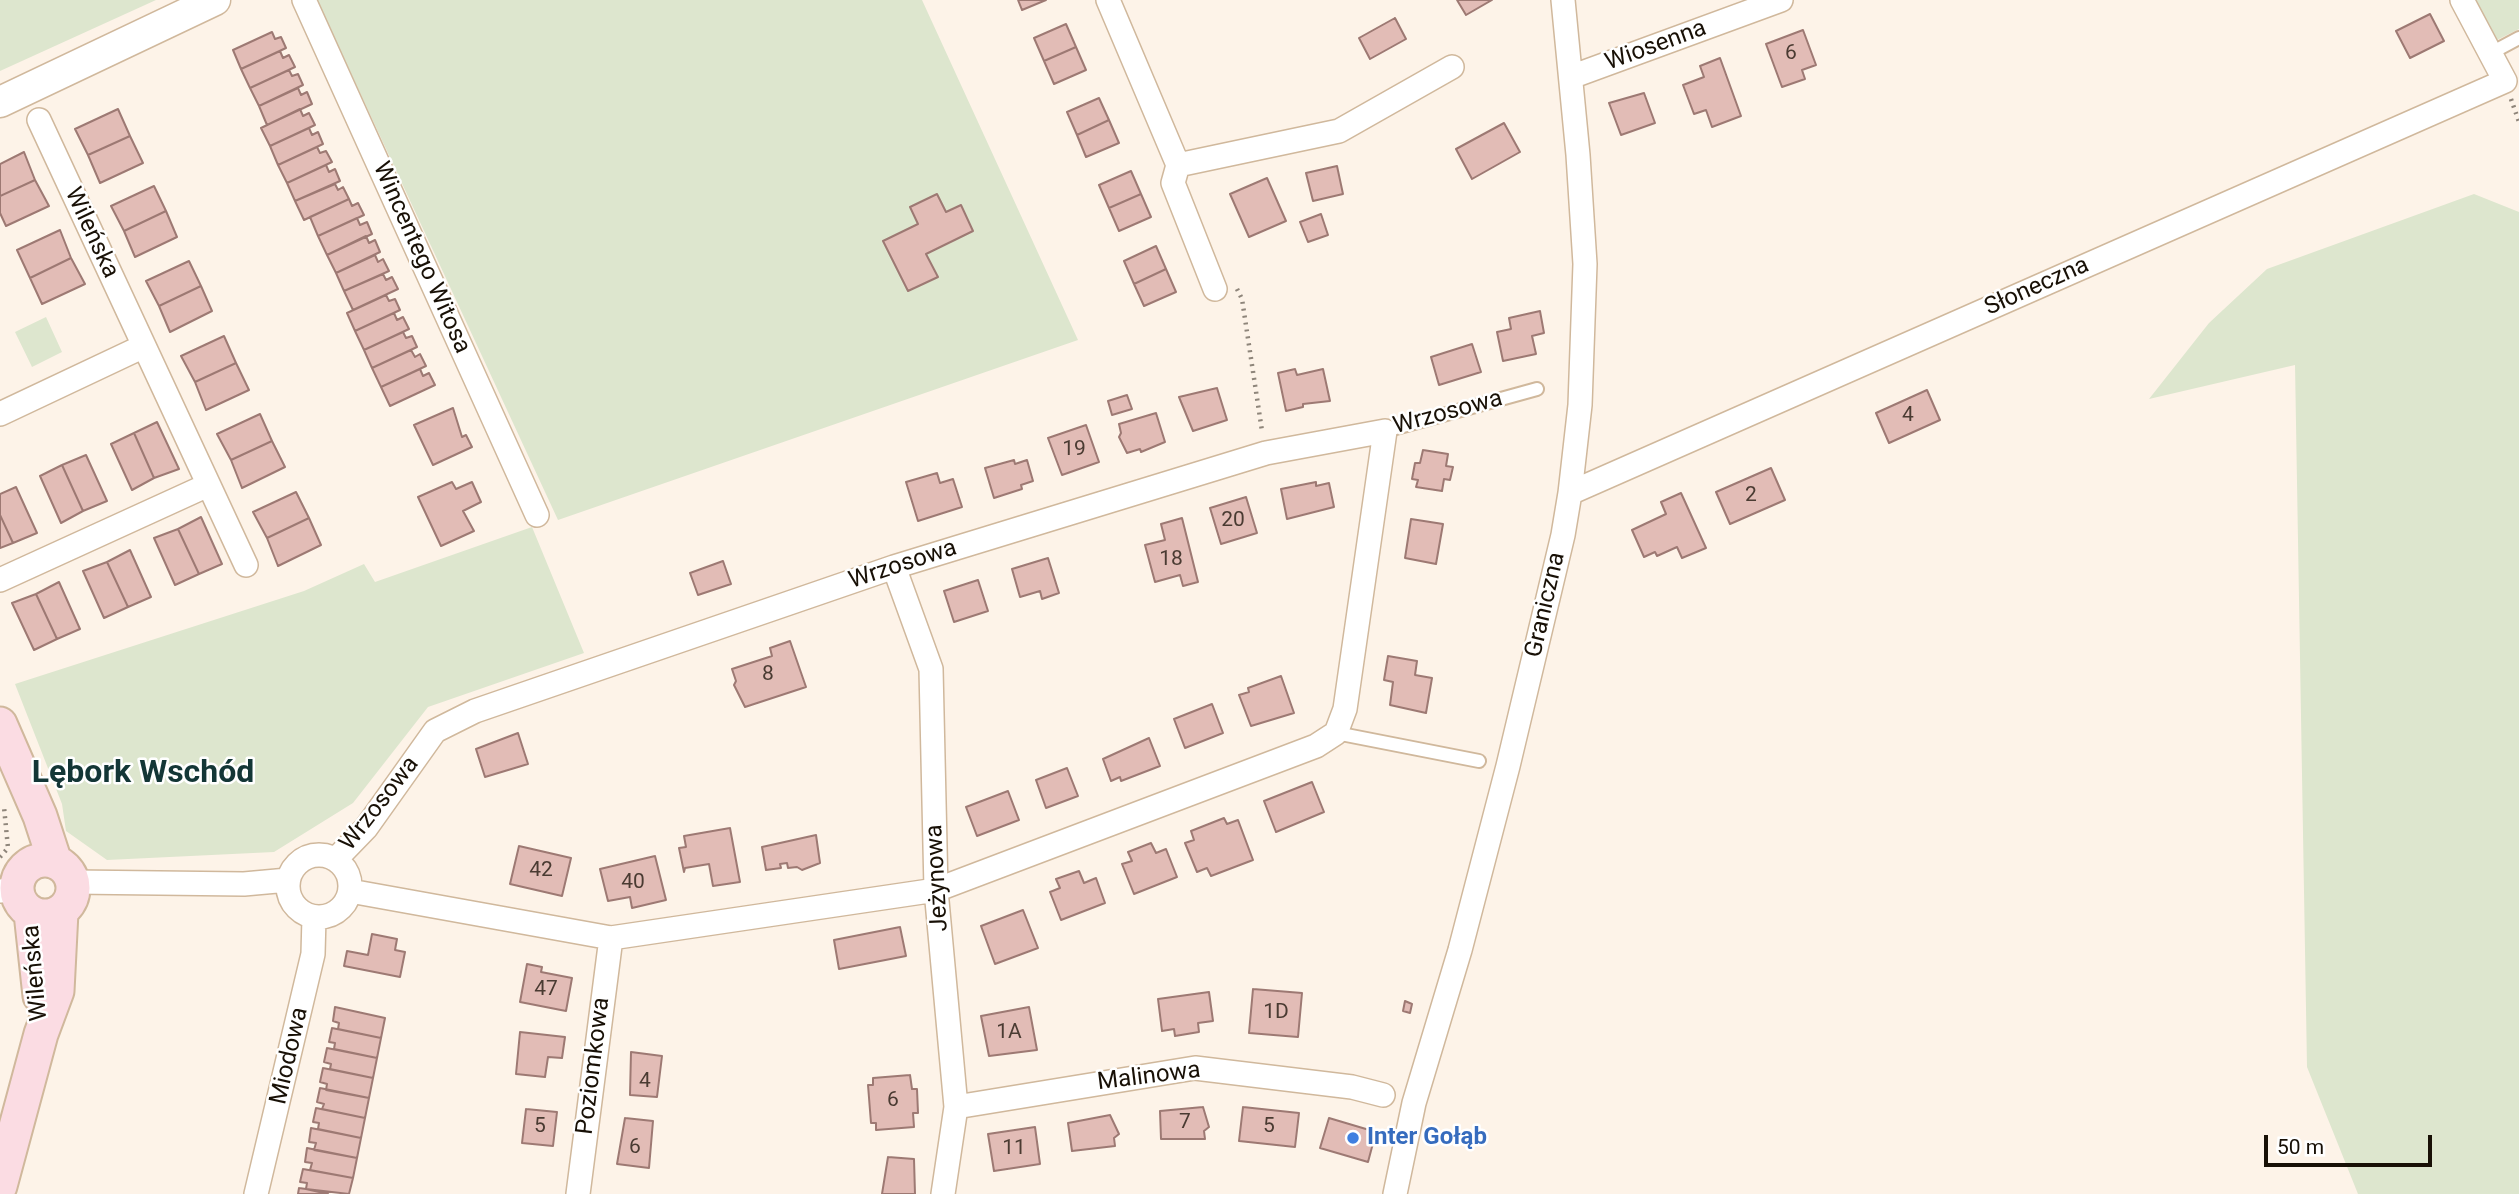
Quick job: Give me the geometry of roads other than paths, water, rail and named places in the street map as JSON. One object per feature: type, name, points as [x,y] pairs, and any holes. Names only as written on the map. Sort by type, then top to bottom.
[{"type":"main road","name":"Wileńska","points":[[0,724],[12,758],[33,884],[57,991],[41,1034],[0,1186]]},
{"type":"street","points":[[0,102],[215,0]]},
{"type":"street","name":"Wincentego Witosa","points":[[304,0],[537,515]]},
{"type":"street","points":[[1108,0],[1178,165],[1173,183],[1215,289]]},
{"type":"street","name":"Graniczna","points":[[1395,1194],[1414,1103],[1460,950],[1508,766],[1563,535],[1570,493],[1580,405],[1584,264],[1563,0]]},
{"type":"street","name":"Wiosenna","points":[[1571,77],[1781,0]]},
{"type":"street","points":[[2462,0],[2491,53]]},
{"type":"street","name":"Słoneczna","points":[[1570,493],[2505,81],[2491,53]]},
{"type":"street","points":[[1178,165],[1339,131],[1452,66]]},
{"type":"street","name":"Wileńska","points":[[39,120],[246,565]]},
{"type":"street","points":[[0,414],[144,346]]},
{"type":"street","points":[[1336,733],[1345,709],[1385,431]]},
{"type":"street","name":"Wrzosowa","points":[[336,859],[366,828],[435,731],[475,711],[894,567],[1266,453],[1385,431]]},
{"type":"street","points":[[0,580],[208,485]]},
{"type":"street","name":"Jeżynowa","points":[[894,567],[931,669],[936,890],[956,1107],[943,1194]]},
{"type":"street","name":"Wrzosowa","points":[[350,891],[611,938],[936,890],[1316,746],[1336,733]]},
{"type":"street","points":[[317,855],[336,859],[348,873],[350,891],[347,900],[334,914],[314,917],[297,908],[291,900],[288,880],[298,863],[317,855]]},
{"type":"street","points":[[33,884],[244,884],[288,880]]},
{"type":"street","name":"Miodowa","points":[[256,1194],[313,954],[314,917]]},
{"type":"street","name":"Poziomkowa","points":[[578,1194],[611,938]]},
{"type":"street","name":"Malinowa","points":[[956,1107],[1195,1068],[1352,1087],[1383,1095]]},
{"type":"lane","points":[[2491,53],[2519,38]]},
{"type":"lane","name":"Wrzosowa","points":[[1385,431],[1537,390]]},
{"type":"lane","points":[[1336,733],[1479,761]]},
{"type":"place","name":"Inter Gołąb","points":[[1353,1138]]},
{"type":"district","name":"Lębork Wschód","points":[[143,774]]}]
